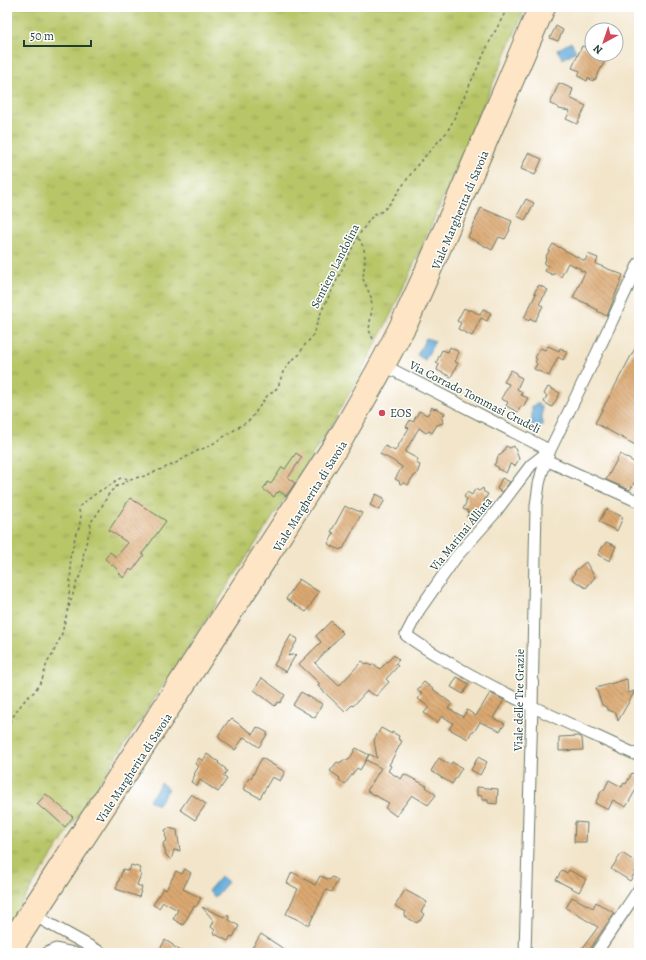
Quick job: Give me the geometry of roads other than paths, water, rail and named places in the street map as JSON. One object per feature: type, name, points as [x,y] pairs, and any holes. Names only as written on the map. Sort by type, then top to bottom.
[{"type":"street","name":"Viale Margherita di Savoia","points":[[7,942],[336,436],[378,362],[402,314],[442,226],[536,7]]},
{"type":"street","name":"Viale Margherita di Savoia","points":[[13,953],[341,448],[388,367],[412,320],[548,7]]},
{"type":"street","name":"Via Marinai Alliata","points":[[639,263],[548,455],[531,465],[494,514],[456,557],[420,610],[406,635],[420,646],[477,679],[639,756]]},
{"type":"street","name":"Via Corrado Tommasi Crudeli","points":[[388,367],[543,447],[548,455],[639,502]]},
{"type":"street","name":"Viale delle Tre Grazie","points":[[525,953],[536,506],[539,484],[548,455]]},
{"type":"street","points":[[596,953],[639,889]]},
{"type":"street","points":[[37,916],[102,953]]},
{"type":"street","points":[[47,953],[56,949],[74,953]]},
{"type":"water","points":[[571,42],[576,51],[563,59],[557,50]]},
{"type":"water","points":[[426,338],[435,341],[425,360],[417,355]]},
{"type":"water","points":[[535,404],[542,406],[542,426],[532,426],[532,406],[535,406]]},
{"type":"water","points":[[161,783],[169,789],[157,805],[149,800]]},
{"type":"water","points":[[221,876],[228,882],[215,897],[208,891]]},
{"type":"place","name":"EOS","points":[[382,413]]}]
